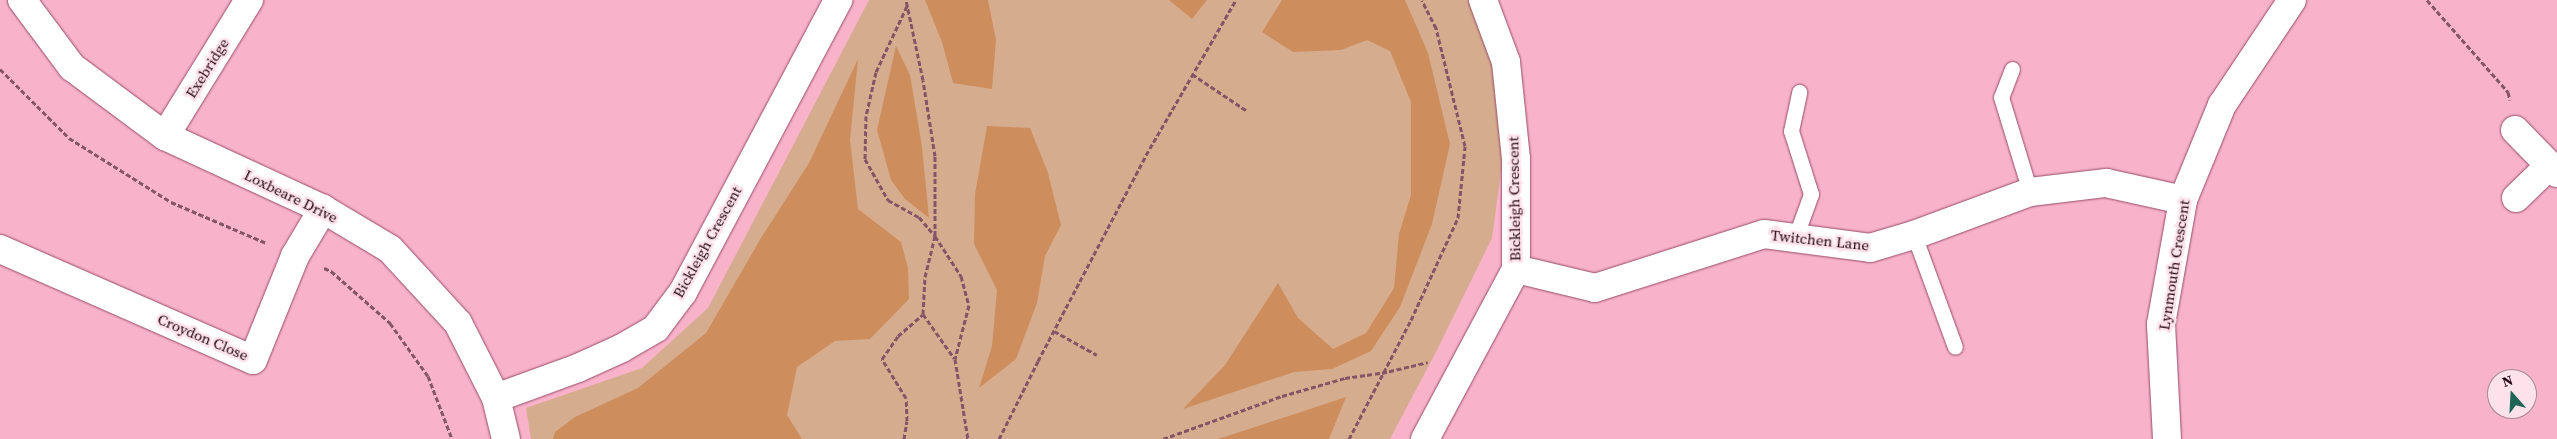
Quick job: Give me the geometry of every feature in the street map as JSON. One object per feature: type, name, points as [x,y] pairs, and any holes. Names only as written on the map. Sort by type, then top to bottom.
[{"type":"street","name":"Loxbeare Drive","points":[[22,0],[72,67],[166,136],[323,209],[390,249],[458,323],[496,398],[506,439]]},
{"type":"street","name":"Exebridge","points":[[166,136],[249,0]]},
{"type":"street","name":"Bickleigh Crescent","points":[[496,398],[578,368],[622,348],[656,328],[683,292],[838,0]]},
{"type":"street","name":"Bickleigh Crescent","points":[[1425,439],[1516,269],[1516,159],[1506,62],[1483,0]]},
{"type":"street","name":"Lynmouth Crescent","points":[[2167,439],[2161,324],[2183,200],[2222,105],[2292,0]]},
{"type":"street","points":[[2515,130],[2553,169],[2516,198]]},
{"type":"street","name":"Twitchen Lane","points":[[1516,269],[1595,288],[1764,234],[1870,248],[1914,235],[2030,192],[2106,183],[2183,200]]},
{"type":"street","name":"Croydon Close","points":[[0,249],[253,360],[296,256],[323,209]]},
{"type":"lane","points":[[2012,69],[2000,97],[2030,192]]},
{"type":"lane","points":[[1795,238],[1811,194],[1791,131],[1799,92]]},
{"type":"lane","points":[[1914,235],[1955,347]]},
{"type":"path","points":[[906,0],[923,80],[934,156],[935,236],[925,277],[922,314],[954,359]]},
{"type":"path","points":[[1000,439],[1054,331],[1192,74],[1236,0]]},
{"type":"path","points":[[1349,439],[1411,320],[1458,218],[1465,146],[1436,28],[1422,0]]},
{"type":"path","points":[[2427,0],[2508,92],[2515,130]]},
{"type":"path","points":[[907,6],[876,72],[866,116],[865,159],[888,200],[918,217],[935,236],[961,276],[969,305],[954,359],[968,439]]},
{"type":"path","points":[[0,68],[68,138],[171,202],[331,271],[390,324],[428,376],[452,439]]},
{"type":"path","points":[[1192,74],[1247,111]]},
{"type":"path","points":[[904,439],[907,421],[906,398],[882,359],[898,336],[922,314]]},
{"type":"path","points":[[1054,331],[1097,355]]},
{"type":"path","points":[[1163,439],[1282,396],[1345,378],[1382,373],[1472,350]]},
{"type":"shaded area","points":[[869,0],[1468,0],[1493,64],[1503,157],[1492,238],[1436,352],[1390,439],[531,439],[526,408],[642,368],[708,308]]},
{"type":"shaded area","points":[[925,0],[988,0],[996,40],[992,89],[953,83],[942,42]]},
{"type":"shaded area","points":[[1169,0],[1207,0],[1192,19]]},
{"type":"shaded area","points":[[1282,0],[1405,0],[1428,53],[1450,144],[1432,224],[1400,307],[1371,351],[1332,369],[1294,372],[1183,409],[1225,365],[1278,283],[1298,318],[1333,349],[1366,333],[1394,288],[1399,234],[1411,195],[1411,102],[1390,51],[1367,40],[1341,50],[1293,52],[1262,32]]},
{"type":"shaded area","points":[[896,46],[910,75],[922,147],[929,218],[905,199],[891,180],[877,130]]},
{"type":"shaded area","points":[[858,59],[850,140],[858,209],[901,242],[908,268],[909,299],[870,339],[835,341],[797,367],[787,415],[802,439],[553,439],[555,432],[575,417],[638,388],[706,333],[761,238],[809,163]]},
{"type":"shaded area","points":[[987,126],[1030,128],[1048,173],[1061,225],[1045,256],[1037,303],[1016,359],[979,388],[992,346],[997,290],[974,244],[975,194]]},
{"type":"shaded area","points":[[1346,397],[1329,439],[1218,439],[1298,413]]}]
